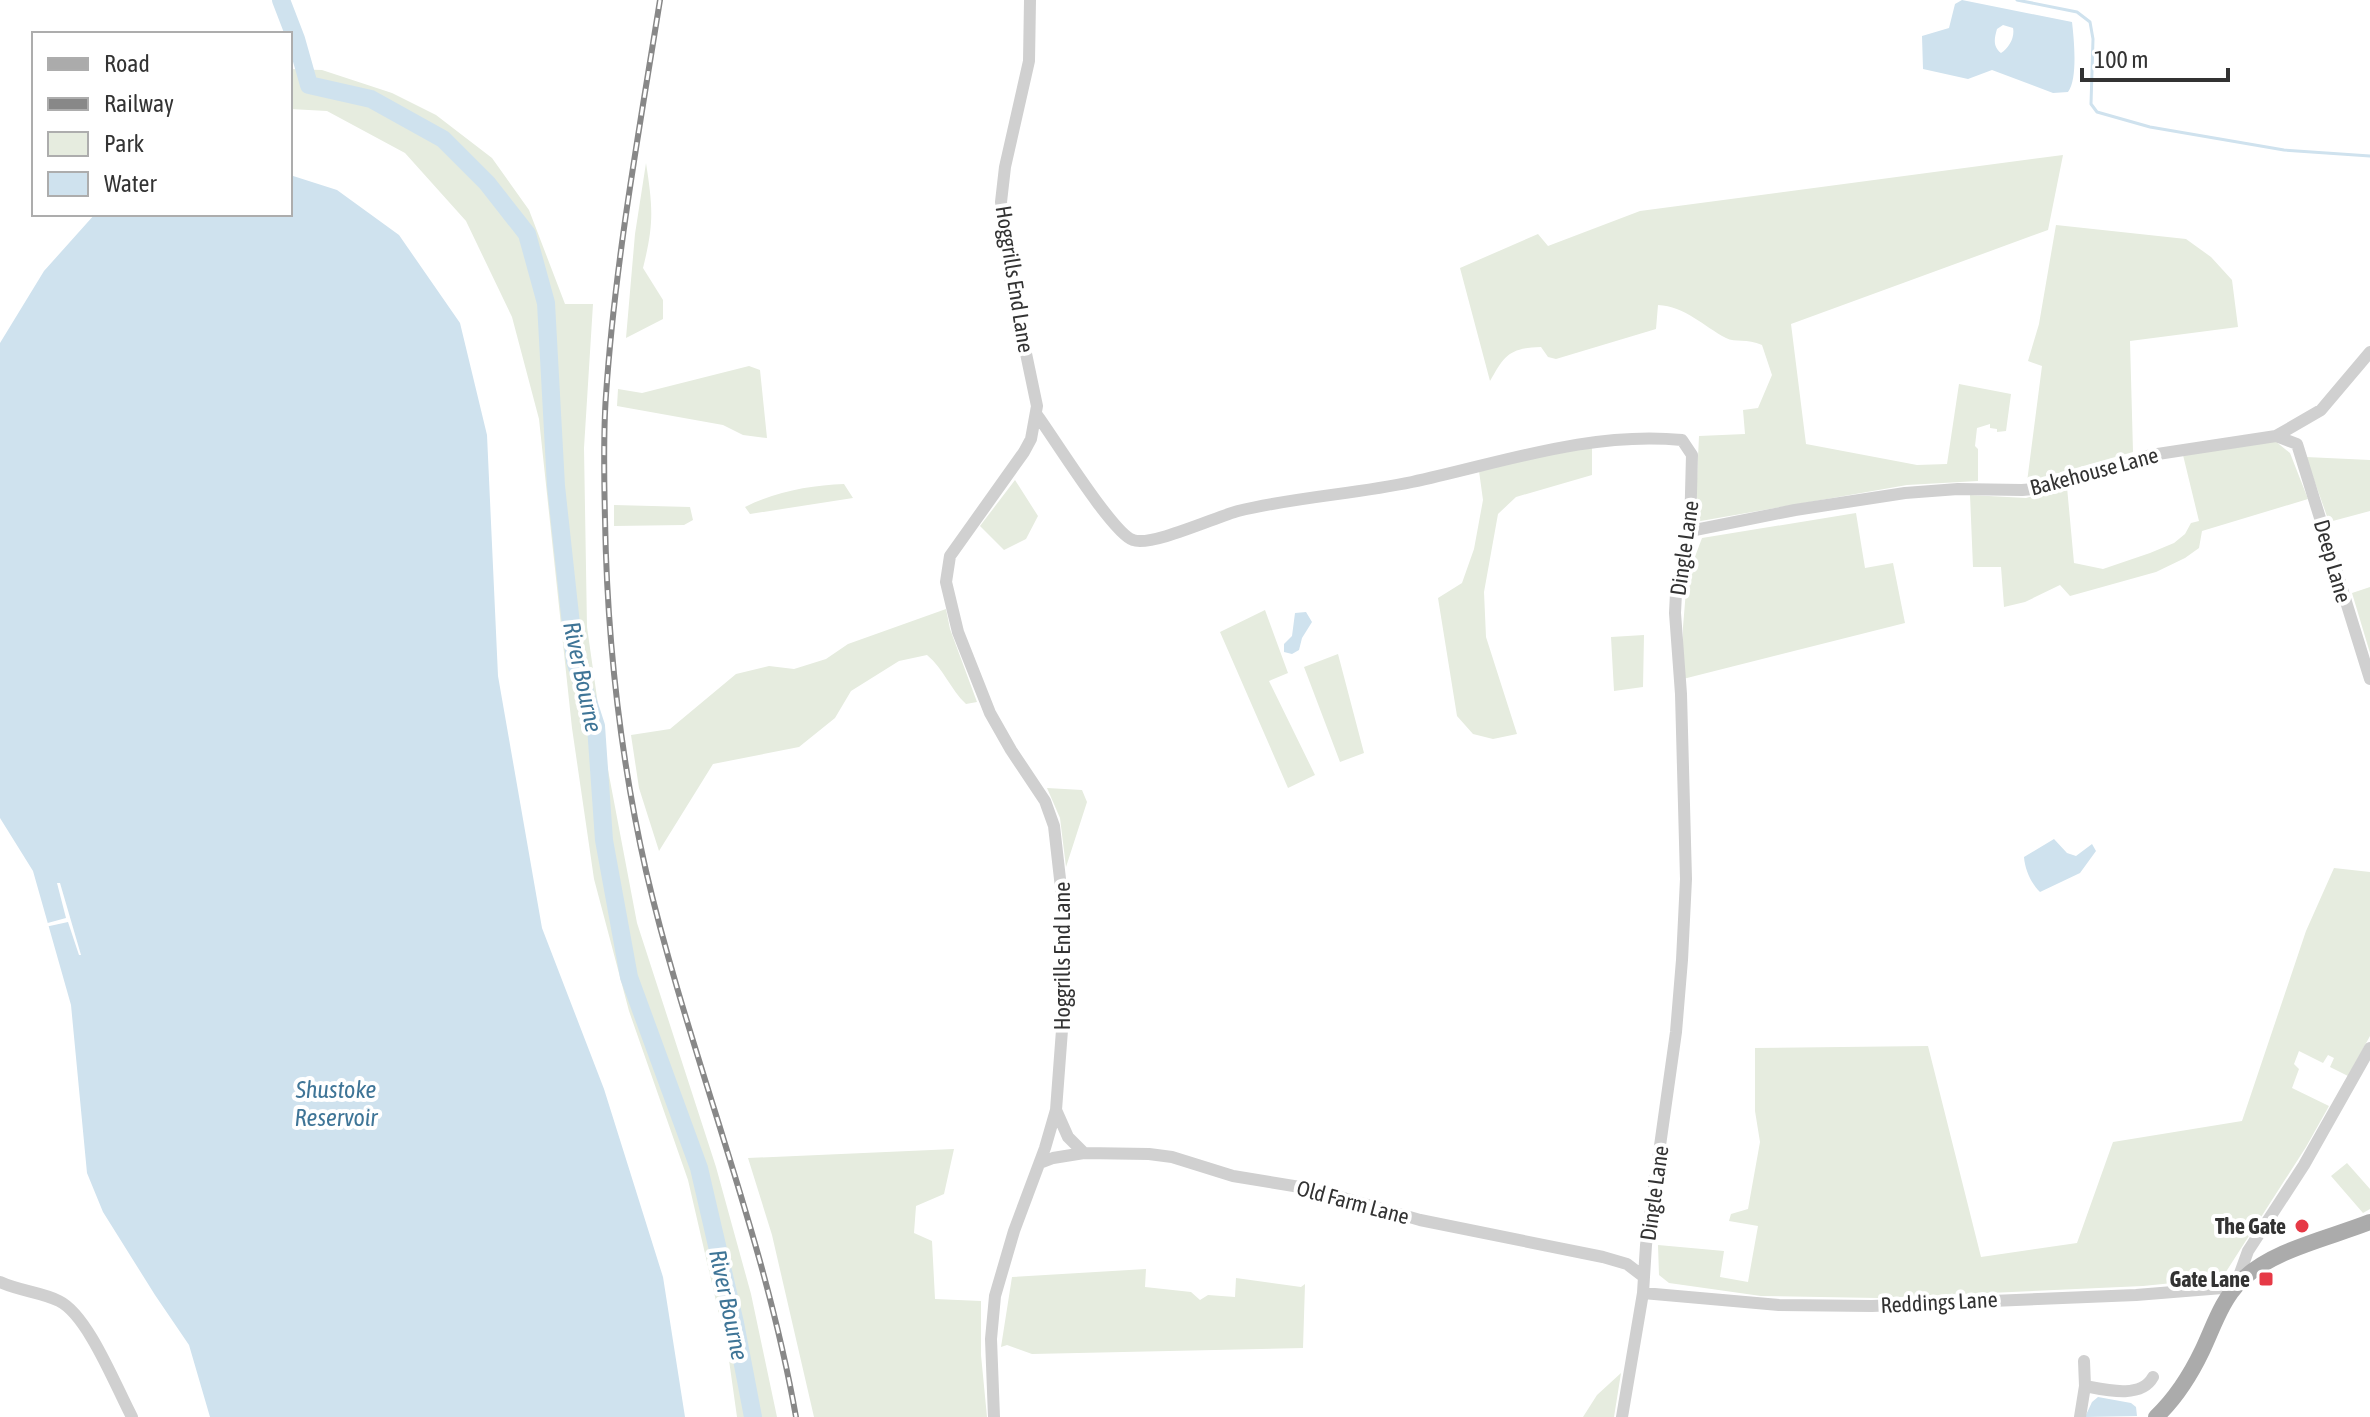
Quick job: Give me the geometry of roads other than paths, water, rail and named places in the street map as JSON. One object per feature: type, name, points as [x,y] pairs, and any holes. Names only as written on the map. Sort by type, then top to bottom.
[{"type":"main road","points":[[2156,1417],[2188,1377],[2235,1287],[2259,1267],[2283,1254],[2370,1222]]},
{"type":"street","name":"Hoggrills End Lane","points":[[994,1417],[991,1352],[995,1296],[1056,1110],[1066,951],[1061,868],[1054,826],[1045,801],[990,713],[958,632],[946,582],[950,556],[1004,483],[1031,439],[1037,415],[1011,282],[1001,202],[1005,167],[1029,61],[1030,0]]},
{"type":"street","name":"Bakehouse Lane","points":[[1690,531],[1795,510],[1905,493],[2044,488],[2151,455],[2276,436],[2325,406],[2370,352]]},
{"type":"street","name":"Dingle Lane","points":[[1037,415],[1114,525],[1130,539],[1140,541],[1262,506],[1409,483],[1559,447],[1682,440],[1692,455],[1690,531],[1676,593],[1675,613],[1681,694],[1686,865],[1682,960],[1676,1032],[1646,1245],[1643,1293],[1626,1378],[1622,1417]]},
{"type":"street","name":"Deep Lane","points":[[2299,424],[2297,444],[2370,679]]},
{"type":"street","points":[[2276,436],[2297,444]]},
{"type":"street","points":[[1031,439],[1058,442]]},
{"type":"street","points":[[2235,1287],[2248,1251],[2304,1165],[2370,1048]]},
{"type":"street","points":[[1056,1110],[1068,1137],[1084,1153]]},
{"type":"street","name":"Old Farm Lane","points":[[1040,1163],[1084,1153],[1172,1157],[1233,1176],[1312,1189],[1420,1220],[1621,1262],[1644,1277]]},
{"type":"street","points":[[1621,1262],[1646,1245]]},
{"type":"street","points":[[2248,1251],[2259,1267]]},
{"type":"street","points":[[0,1282],[58,1300],[79,1317],[132,1417]]},
{"type":"street","name":"Reddings Lane","points":[[1643,1293],[1779,1305],[1872,1306],[2136,1295],[2235,1287]]},
{"type":"street","points":[[2080,1417],[2085,1386],[2084,1361]]},
{"type":"street","points":[[2085,1386],[2117,1392],[2135,1390],[2150,1383],[2153,1377]]},
{"type":"water","points":[[1962,0],[2072,22],[2074,69],[2068,92],[2053,93],[1992,70],[1968,79],[1923,69],[1922,36],[1949,28],[1955,4]],"holes":[[[2003,25],[2013,28],[2011,42],[2001,53],[1995,42],[1997,29]]]},
{"type":"water","name":"Shustoke Reservoir","points":[[292,176],[337,190],[399,235],[460,323],[487,435],[498,676],[542,928],[604,1089],[663,1277],[685,1417],[210,1417],[189,1345],[103,1212],[87,1173],[71,1005],[33,871],[0,818],[0,343],[44,271],[93,216],[292,216]]},
{"type":"water","points":[[1306,612],[1312,622],[1299,650],[1292,654],[1284,652],[1284,644],[1292,636],[1295,613]]},
{"type":"water","points":[[2054,839],[2067,853],[2076,856],[2092,844],[2096,851],[2080,873],[2040,892],[2029,876],[2024,857]]},
{"type":"water","points":[[2098,1397],[2131,1403],[2136,1407],[2137,1416],[2085,1417]]},
{"type":"waterway","name":"River Bourne","points":[[281,0],[309,85],[371,99],[443,139],[487,183],[527,234],[546,303],[556,486],[575,661],[596,726],[604,840],[629,977],[699,1168],[753,1417]]},
{"type":"waterway","points":[[2017,0],[2077,12],[2090,22],[2093,39],[2091,104],[2097,112],[2150,127],[2284,150],[2370,156]]},
{"type":"railway","points":[[660,0],[622,246],[606,395],[606,563],[612,652],[622,740],[646,871],[663,940],[765,1279],[796,1417]]},
{"type":"place","name":"The Gate","points":[[2302,1226]]},
{"type":"place","name":"Gate Lane","points":[[2266,1279]]}]
